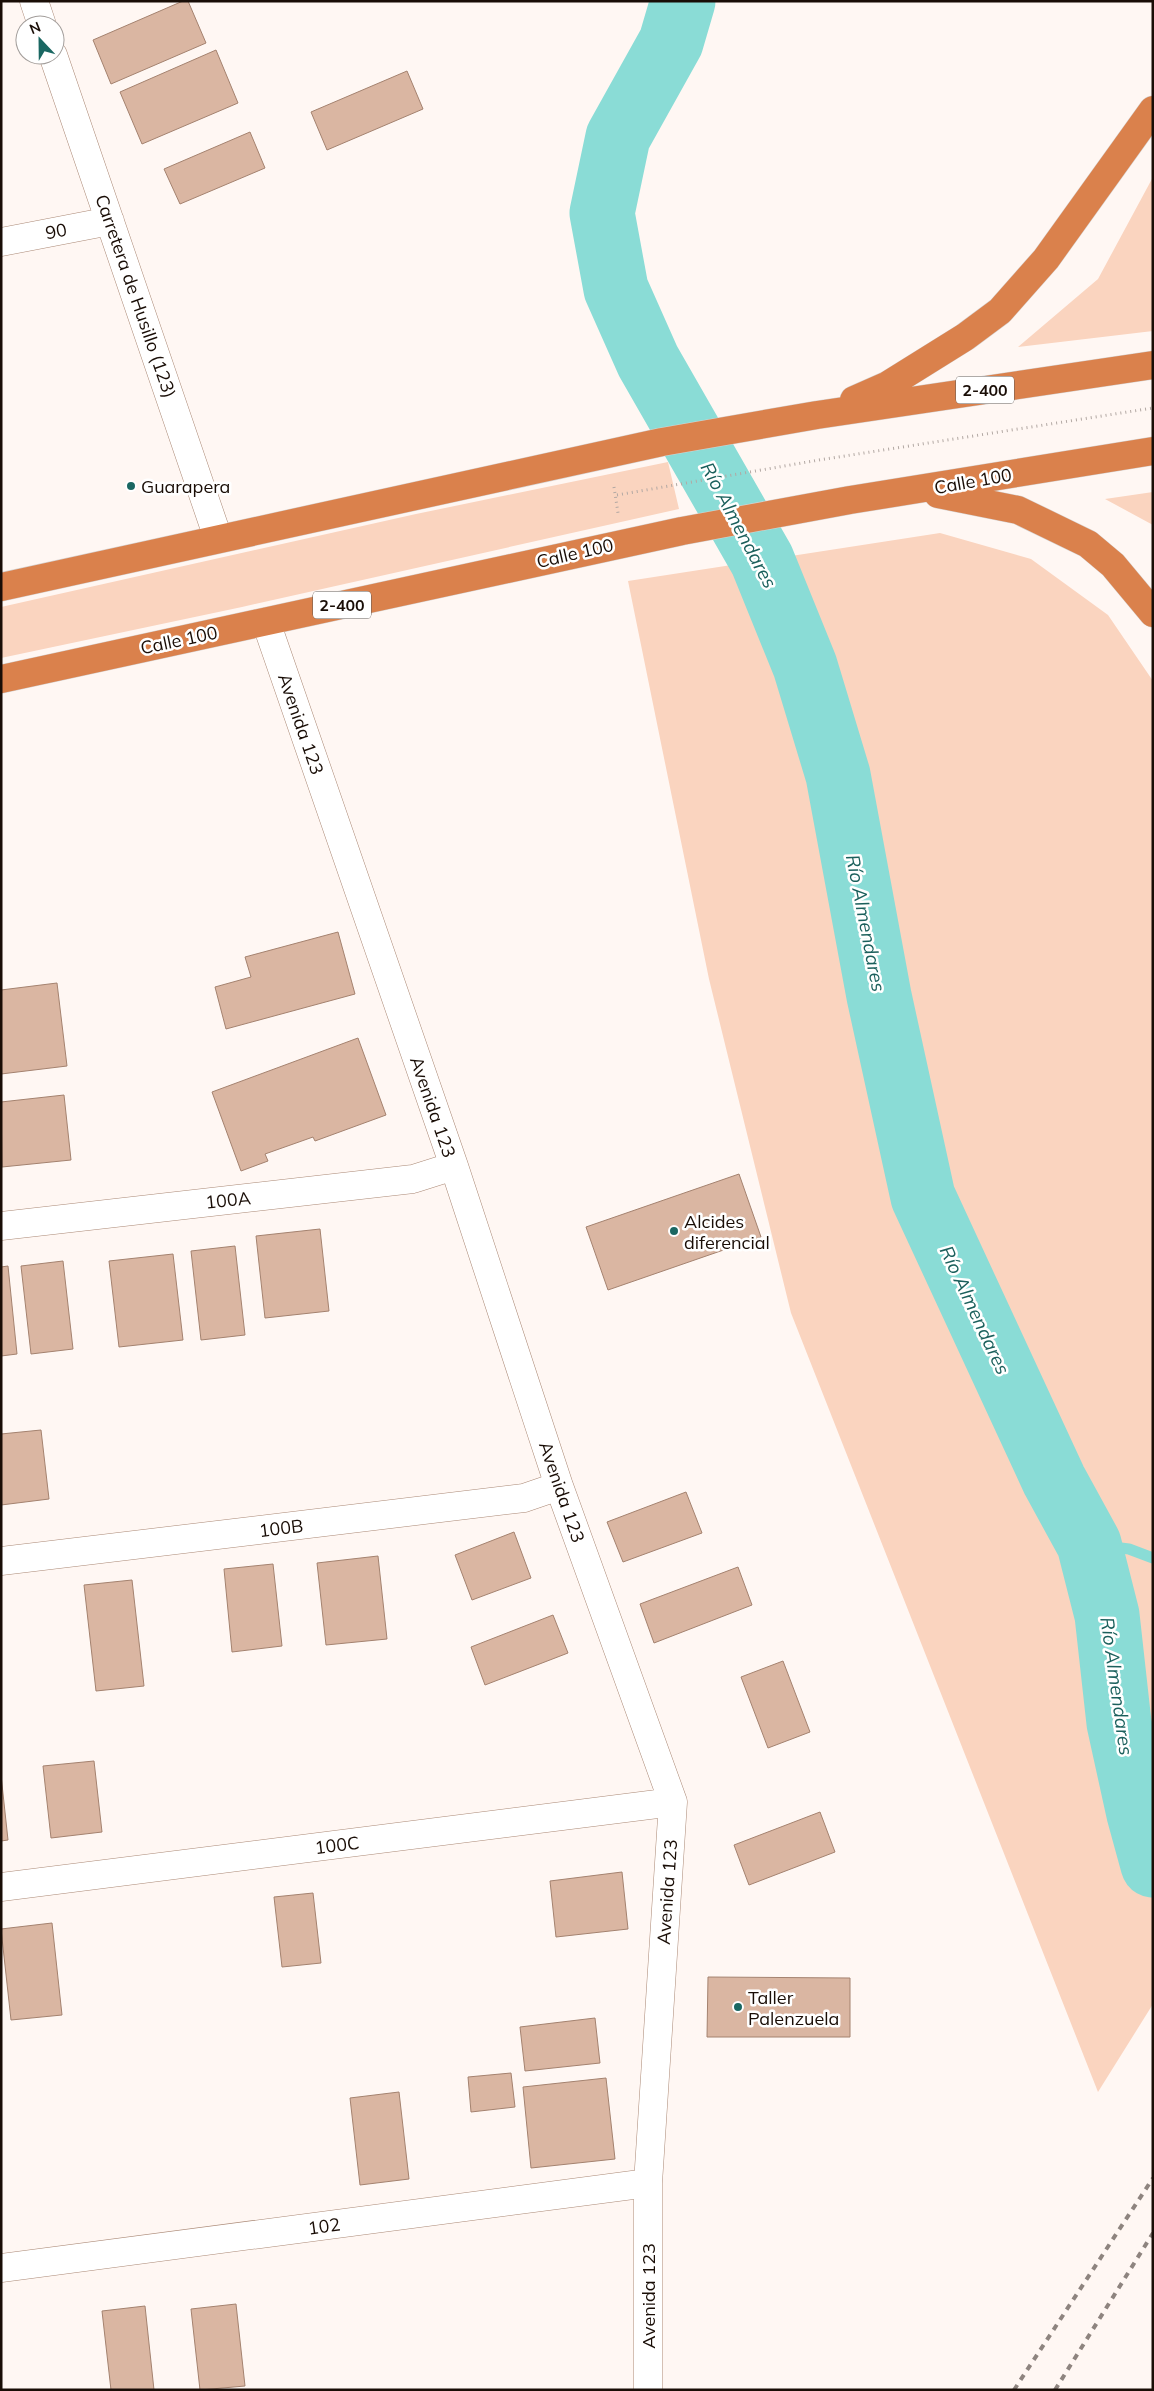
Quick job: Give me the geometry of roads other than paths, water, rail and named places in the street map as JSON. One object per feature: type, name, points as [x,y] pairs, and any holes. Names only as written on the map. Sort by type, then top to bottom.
[{"type":"highway","points":[[816,415],[888,386],[965,337],[1000,311],[1046,260],[1153,110]]},
{"type":"highway","name":"2-400","points":[[1,587],[662,442],[816,415],[1153,365]]},
{"type":"highway","name":"Calle 100","points":[[1,679],[682,531],[850,500],[922,490],[1153,451]]},
{"type":"highway","points":[[922,490],[1018,510],[1088,544],[1113,565],[1153,613]]},
{"type":"street","points":[[34,1],[39,15]]},
{"type":"street","name":"Carretera de Husillo (123)","points":[[56,65],[218,538]]},
{"type":"street","name":"90","points":[[1,242],[110,221]]},
{"type":"street","name":"Avenida 123","points":[[266,622],[454,1166],[559,1486],[673,1802],[648,2183],[648,2390]]},
{"type":"street","name":"100A","points":[[1,1226],[413,1179],[454,1166]]},
{"type":"street","name":"100B","points":[[1,1561],[524,1498],[559,1486]]},
{"type":"street","name":"100C","points":[[1,1888],[673,1802]]},
{"type":"street","name":"102","points":[[1,2268],[648,2183]]},
{"type":"waterway","name":"Río Almendares","points":[[683,1],[671,42],[618,137],[602,213],[616,289],[648,361],[762,560],[805,666],[838,775],[879,996],[923,1197],[1054,1480],[1089,1544],[1107,1615],[1119,1723],[1139,1814],[1153,1865]]},
{"type":"waterway","points":[[1089,1544],[1129,1549],[1153,1558]]},
{"type":"railway","points":[[1014,2390],[1153,2178]]},
{"type":"railway","points":[[1055,2390],[1153,2233]]},
{"type":"place","name":"Guarapera","points":[[131,486]]},
{"type":"place","name":"Alcides diferencial","points":[[674,1231]]},
{"type":"place","name":"Taller Palenzuela","points":[[738,2007]]}]
